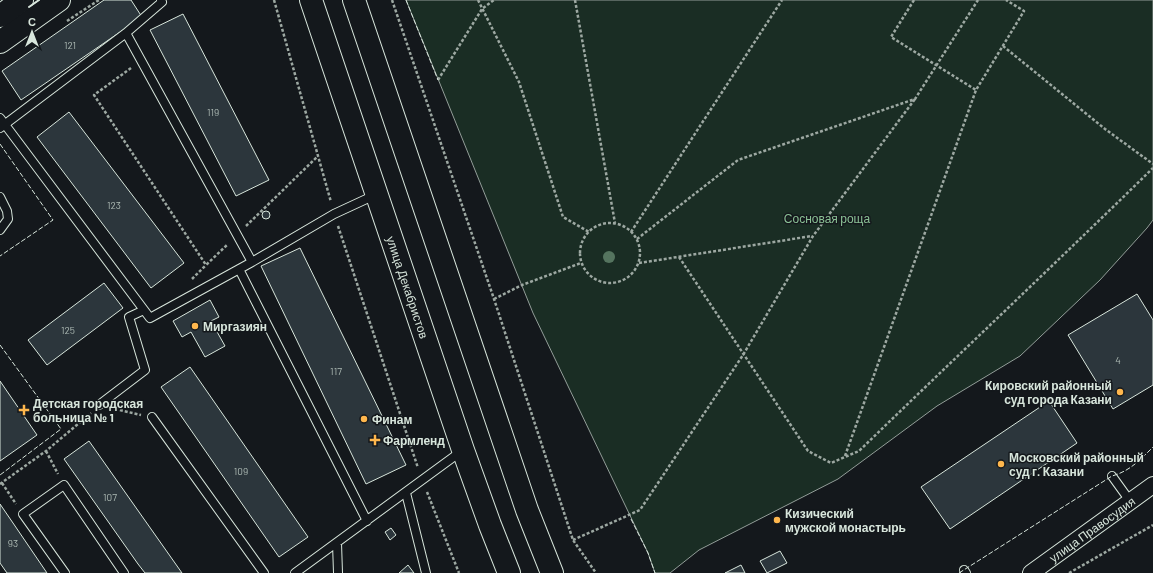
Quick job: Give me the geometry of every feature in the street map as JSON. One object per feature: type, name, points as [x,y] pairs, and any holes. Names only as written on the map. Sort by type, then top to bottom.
[{"type":"main road","points":[[0,16],[22,0]]},
{"type":"main road","points":[[0,42],[60,0]]},
{"type":"main road","name":"улица Декабристов","points":[[311,0],[463,450],[509,573]]},
{"type":"main road","points":[[354,0],[524,502],[552,573]]},
{"type":"street","name":"улица Правосудия","points":[[1031,573],[1153,485]]},
{"type":"lane","points":[[161,0],[162,2],[126,33],[2,123],[150,318],[252,262],[334,214],[377,195]]},
{"type":"lane","points":[[126,33],[252,262]]},
{"type":"lane","points":[[0,197],[7,211],[8,219],[0,230]]},
{"type":"lane","points":[[239,269],[367,521]]},
{"type":"lane","points":[[99,405],[145,370],[129,317],[144,310]]},
{"type":"lane","points":[[152,418],[264,573]]},
{"type":"lane","points":[[295,573],[423,481],[463,450]]},
{"type":"lane","points":[[1112,476],[1130,501]]},
{"type":"lane","points":[[65,573],[23,514],[64,485],[124,573]]},
{"type":"lane","points":[[406,493],[426,573]]},
{"type":"lane","points":[[337,543],[338,573]]},
{"type":"path","points":[[274,0],[334,214],[423,481],[459,573]]},
{"type":"path","points":[[392,0],[494,299],[573,540],[596,573]]},
{"type":"path","points":[[478,0],[519,82],[563,217],[589,232]]},
{"type":"path","points":[[438,80],[482,9],[494,0]]},
{"type":"path","points":[[576,0],[615,224]]},
{"type":"path","points":[[631,232],[782,0]]},
{"type":"path","points":[[914,0],[891,37],[976,90]]},
{"type":"path","points":[[573,540],[640,510],[743,355],[813,236],[915,99],[978,0]]},
{"type":"path","points":[[845,457],[976,90],[1024,11],[1006,0]]},
{"type":"path","points":[[1003,46],[1105,129],[1153,164]]},
{"type":"path","points":[[141,60],[94,95],[206,265],[318,156]]},
{"type":"path","points":[[636,239],[738,160],[915,99]]},
{"type":"path","points":[[679,257],[808,452],[831,463],[859,451],[1003,311],[1043,276],[1153,168]]},
{"type":"path","points":[[615,224],[624,226],[636,239],[640,250],[638,263],[633,273],[623,280],[611,283],[599,281],[588,274],[581,263],[580,251],[583,241],[589,232],[596,226],[615,224]]},
{"type":"path","points":[[638,263],[813,236]]},
{"type":"path","points":[[494,299],[522,285],[581,263]]},
{"type":"path","points":[[23,514],[1,484],[46,451],[99,405],[152,418]]},
{"type":"path","points":[[46,451],[64,485]]},
{"type":"path","points":[[1069,573],[1153,525]]},
{"type":"green space","name":"Сосновая роща","points":[[406,0],[1153,0],[1153,220],[1100,280],[1020,356],[937,406],[838,479],[699,550],[670,573],[655,573],[648,553],[533,313]]},
{"type":"building","points":[[104,0],[131,0],[142,17],[21,100],[2,71]]},
{"type":"building","points":[[183,14],[269,180],[236,196],[150,30]]},
{"type":"building","points":[[69,112],[184,263],[151,288],[37,137]]},
{"type":"building","points":[[264,211],[268,211],[270,215],[268,219],[264,219],[262,217],[262,213]]},
{"type":"building","points":[[300,248],[406,465],[366,484],[261,266]]},
{"type":"building","points":[[104,283],[123,308],[47,365],[28,340]]},
{"type":"building","points":[[1137,294],[1153,320],[1153,385],[1113,409],[1068,335]]},
{"type":"building","name":"Миргазиян","points":[[210,300],[219,317],[211,321],[225,346],[205,357],[191,332],[182,337],[173,321]]},
{"type":"building","points":[[190,367],[308,537],[279,557],[161,387]]},
{"type":"building","points":[[0,381],[37,435],[0,461]]},
{"type":"building","name":"Московский районный суд г. Казани","points":[[1049,401],[1077,443],[950,529],[921,487]]},
{"type":"building","points":[[89,441],[182,573],[145,573],[64,459]]},
{"type":"building","points":[[0,504],[47,573],[7,573],[0,563]]},
{"type":"building","points":[[391,528],[396,535],[390,540],[385,532]]},
{"type":"building","points":[[780,551],[787,563],[767,573],[760,561]]},
{"type":"building","points":[[408,565],[414,573],[399,573]]},
{"type":"building","points":[[741,565],[745,573],[725,573]]},
{"type":"fence","points":[[406,0],[438,80]]},
{"type":"fence","points":[[0,144],[53,220],[0,256]]},
{"type":"fence","points":[[0,345],[61,429],[0,475]]},
{"type":"fence","points":[[959,573],[1112,476],[1129,468],[1139,461],[1153,447]]},
{"type":"fence","points":[[631,519],[648,553],[655,573]]},
{"type":"wall","points":[[29,7],[39,0]]},
{"type":"place","name":"Миргазиян","points":[[195,326]]},
{"type":"place","name":"Кировский районный суд города Казани","points":[[1120,392]]},
{"type":"place","name":"Детская городская больница № 1","points":[[24,410]]},
{"type":"place","name":"Финам","points":[[364,419]]},
{"type":"place","name":"Фармленд","points":[[375,440]]},
{"type":"place","name":"Московский районный суд г. Казани","points":[[1001,464]]},
{"type":"place","name":"Кизический мужской монастырь","points":[[777,520]]}]
